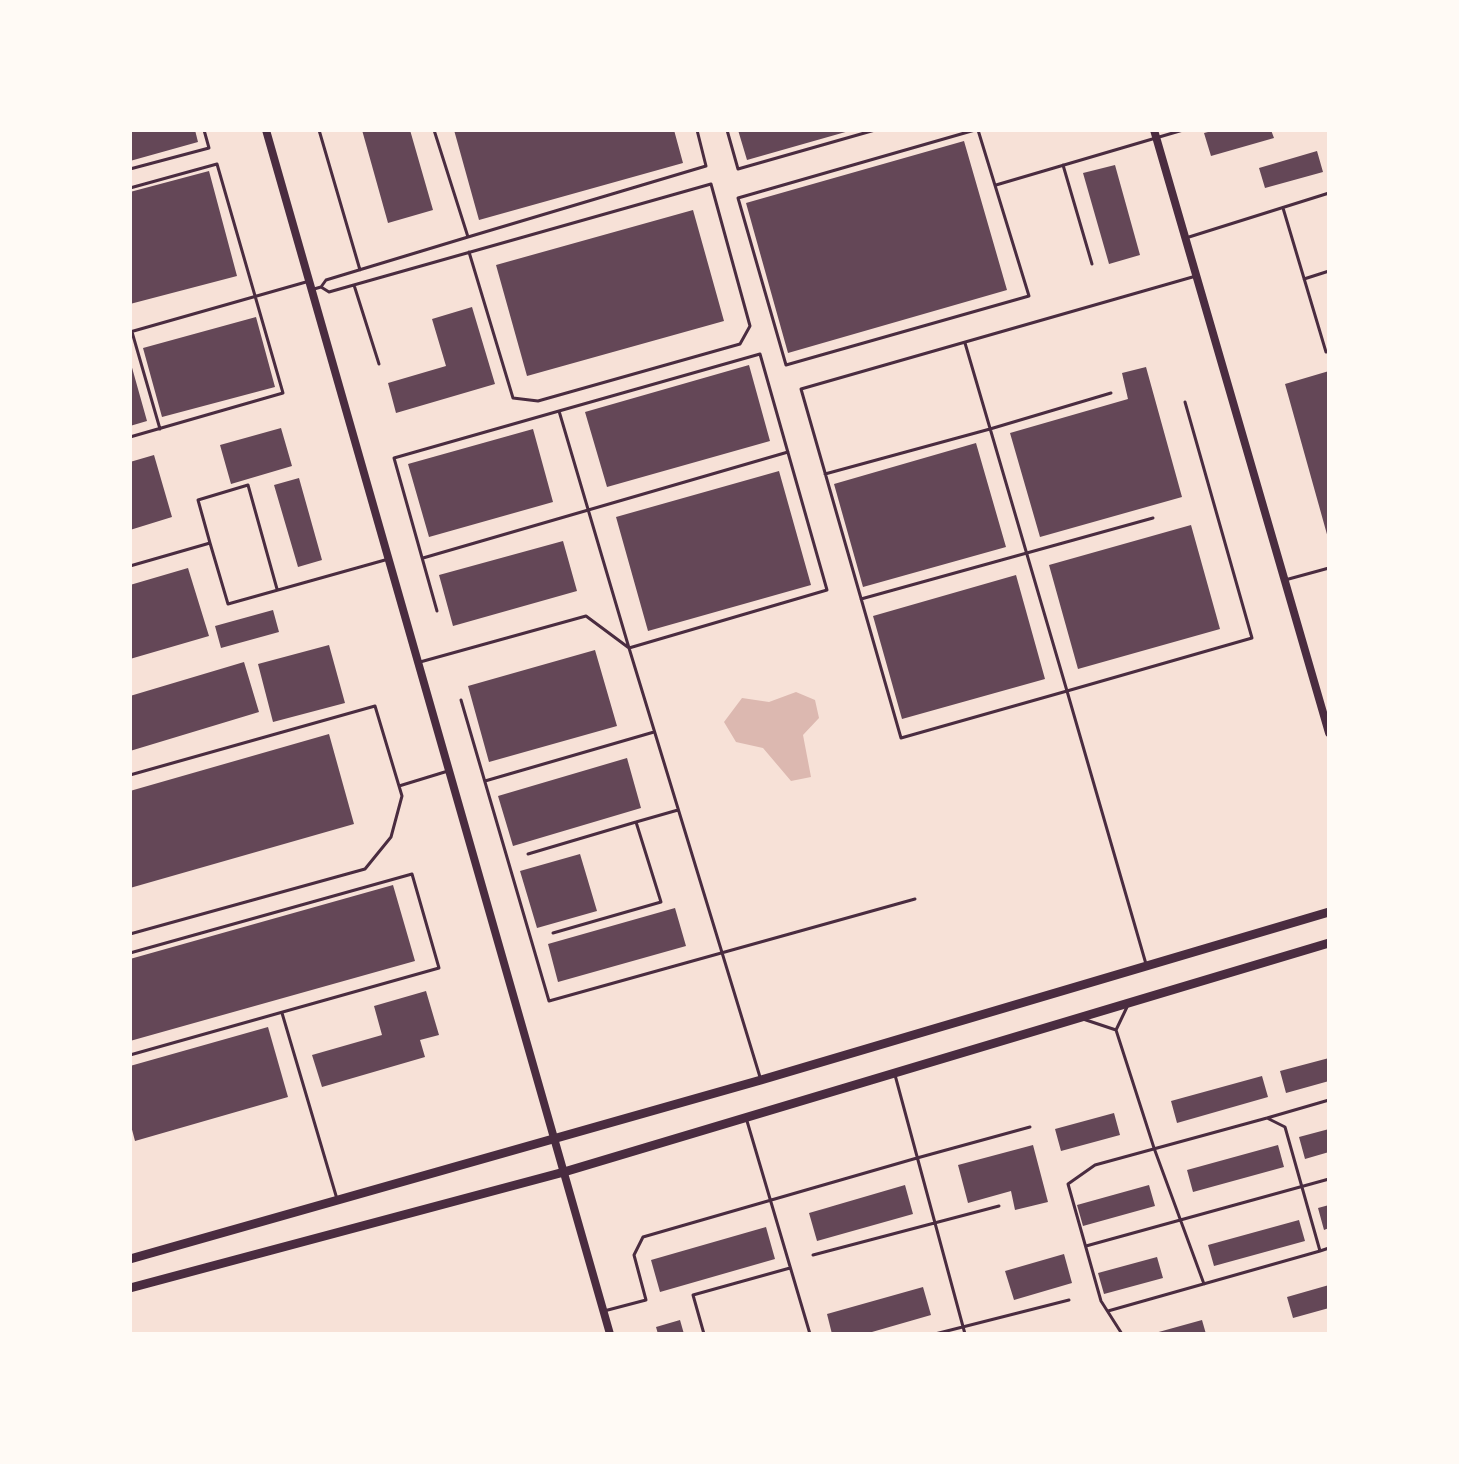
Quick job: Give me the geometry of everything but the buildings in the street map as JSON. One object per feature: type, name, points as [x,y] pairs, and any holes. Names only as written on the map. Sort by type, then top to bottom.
[{"type":"main road","points":[[130,1259],[761,1080],[1329,912]]},
{"type":"main road","points":[[130,1288],[564,1172],[1329,943]]},
{"type":"street","points":[[266,130],[314,286],[610,1334]]},
{"type":"street","points":[[1155,134],[1329,733]]},
{"type":"lane","points":[[130,169],[209,148],[204,130]]},
{"type":"lane","points":[[319,130],[360,270]]},
{"type":"lane","points":[[434,130],[468,237]]},
{"type":"lane","points":[[160,429],[131,332],[255,296],[314,286],[706,166],[697,130]]},
{"type":"lane","points":[[727,130],[738,169],[875,130]]},
{"type":"lane","points":[[977,130],[996,185],[1029,296],[786,365],[738,198],[977,130]]},
{"type":"lane","points":[[996,185],[1155,134],[1183,130]]},
{"type":"lane","points":[[130,188],[217,164],[283,393],[130,437]]},
{"type":"lane","points":[[1063,165],[1092,264]]},
{"type":"lane","points":[[314,286],[329,292],[469,252],[711,184],[750,326],[740,344],[538,401],[513,398],[469,252]]},
{"type":"lane","points":[[1185,238],[1329,193]]},
{"type":"lane","points":[[1283,208],[1326,352],[1329,351]]},
{"type":"lane","points":[[1304,279],[1329,271]]},
{"type":"lane","points":[[1185,402],[1252,638],[901,738],[801,389],[1196,276]]},
{"type":"lane","points":[[354,285],[379,364]]},
{"type":"lane","points":[[965,342],[1146,966]]},
{"type":"lane","points":[[437,611],[394,458],[760,354],[827,590],[629,648]]},
{"type":"lane","points":[[825,474],[1111,393]]},
{"type":"lane","points":[[559,411],[761,1080]]},
{"type":"lane","points":[[423,558],[788,452]]},
{"type":"lane","points":[[278,590],[248,485],[198,500],[228,604],[389,559]]},
{"type":"lane","points":[[861,599],[1153,518]]},
{"type":"lane","points":[[130,566],[210,543]]},
{"type":"lane","points":[[1285,580],[1329,568]]},
{"type":"lane","points":[[418,663],[586,616],[629,648]]},
{"type":"lane","points":[[461,700],[549,1001],[915,899]]},
{"type":"lane","points":[[130,775],[375,706],[402,796],[391,837],[365,869],[130,934]]},
{"type":"lane","points":[[485,781],[654,732]]},
{"type":"lane","points":[[399,786],[449,771]]},
{"type":"lane","points":[[528,854],[678,810]]},
{"type":"lane","points":[[553,933],[661,902],[636,822]]},
{"type":"lane","points":[[130,953],[412,874],[439,968],[130,1055]]},
{"type":"lane","points":[[1129,1003],[1116,1030],[1154,1148],[1204,1284]]},
{"type":"lane","points":[[282,1013],[337,1199]]},
{"type":"lane","points":[[1079,1018],[1116,1030]]},
{"type":"lane","points":[[894,1073],[965,1334]]},
{"type":"lane","points":[[1122,1334],[1101,1301],[1068,1184],[1095,1165],[1329,1100]]},
{"type":"lane","points":[[746,1118],[810,1334]]},
{"type":"lane","points":[[1267,1118],[1285,1127],[1320,1251]]},
{"type":"lane","points":[[603,1311],[646,1300],[634,1255],[643,1237],[1030,1127]]},
{"type":"lane","points":[[1086,1246],[1329,1179]]},
{"type":"lane","points":[[813,1255],[999,1206]]},
{"type":"lane","points":[[1108,1311],[1329,1248]]},
{"type":"lane","points":[[704,1334],[693,1295],[790,1268]]},
{"type":"lane","points":[[935,1334],[1069,1300]]},
{"type":"shaded area","points":[[796,692],[815,700],[819,718],[803,735],[811,777],[791,781],[763,748],[736,742],[724,722],[742,698],[769,702]]}]
